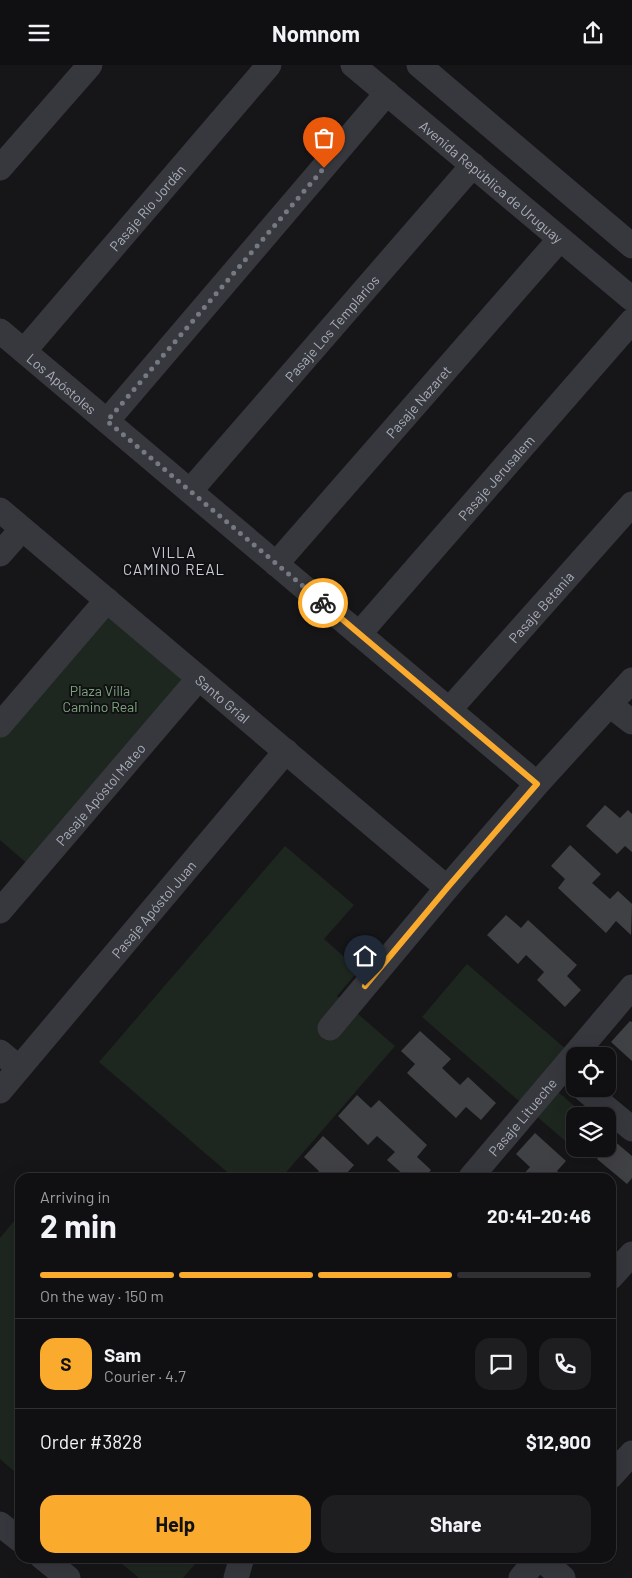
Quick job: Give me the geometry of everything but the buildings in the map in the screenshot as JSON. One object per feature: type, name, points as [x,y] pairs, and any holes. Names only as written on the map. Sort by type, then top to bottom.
[{"type":"street","points":[[0,168],[90,65]]},
{"type":"street","name":"Pasaje Río Jordán","points":[[24,351],[269,65]]},
{"type":"street","name":"Avenida República de Uruguay","points":[[352,65],[632,299]]},
{"type":"street","points":[[419,65],[632,246]]},
{"type":"street","points":[[107,421],[387,93]]},
{"type":"street","name":"Pasaje Los Templarios","points":[[190,491],[473,165]]},
{"type":"street","name":"Pasaje Nazaret","points":[[276,564],[560,239]]},
{"type":"street","name":"Pasaje Jerusalem","points":[[360,634],[632,321]]},
{"type":"street","name":"Los Apóstoles","points":[[0,331],[537,784]]},
{"type":"street","name":"Pasaje Betania","points":[[449,710],[632,504]]},
{"type":"street","name":"Santo Grial","points":[[0,510],[447,888]]},
{"type":"street","points":[[0,554],[22,529]]},
{"type":"street","points":[[0,725],[107,600]]},
{"type":"street","name":"Pasaje Apóstol Mateo","points":[[0,911],[199,678]]},
{"type":"street","points":[[330,1028],[537,784],[632,680]]},
{"type":"street","points":[[610,705],[632,722]]},
{"type":"street","name":"Pasaje Apóstol Juan","points":[[0,1091],[286,751]]},
{"type":"street","name":"Pasaje Litueche","points":[[590,1047],[632,987]]},
{"type":"street","points":[[0,1052],[19,1067]]},
{"type":"street","name":"Pasaje Litueche","points":[[475,1173],[566,1079]]},
{"type":"street","points":[[594,1097],[632,1129]]},
{"type":"street","points":[[616,1272],[632,1254]]},
{"type":"street","points":[[616,1471],[632,1453]]},
{"type":"street","points":[[0,1524],[15,1536]]},
{"type":"street","points":[[49,1563],[68,1578]]},
{"type":"street","points":[[236,1578],[240,1563]]},
{"type":"street","points":[[521,1578],[534,1563]]},
{"type":"street","points":[[546,1563],[563,1578]]},
{"type":"green space","name":"Plaza Villa Camino Real","points":[[106,606],[189,679],[29,865],[0,840],[0,730]]},
{"type":"green space","points":[[285,846],[354,905],[324,939],[359,970],[337,996],[395,1046],[285,1173],[228,1173],[99,1062]]},
{"type":"green space","points":[[467,964],[566,1049],[543,1079],[576,1107],[566,1107],[566,1142],[422,1017]]},
{"type":"green space","points":[[15,1220],[15,1472],[0,1459],[0,1238]]},
{"type":"green space","points":[[121,1563],[196,1563],[183,1578],[139,1578]]},
{"type":"way so far","points":[[323,603],[107,421],[324,168]]},
{"type":"district","name":"VILLA CAMINO REAL","points":[[174,560]]},
{"type":"route","points":[[323,603],[537,784],[365,986]]}]
